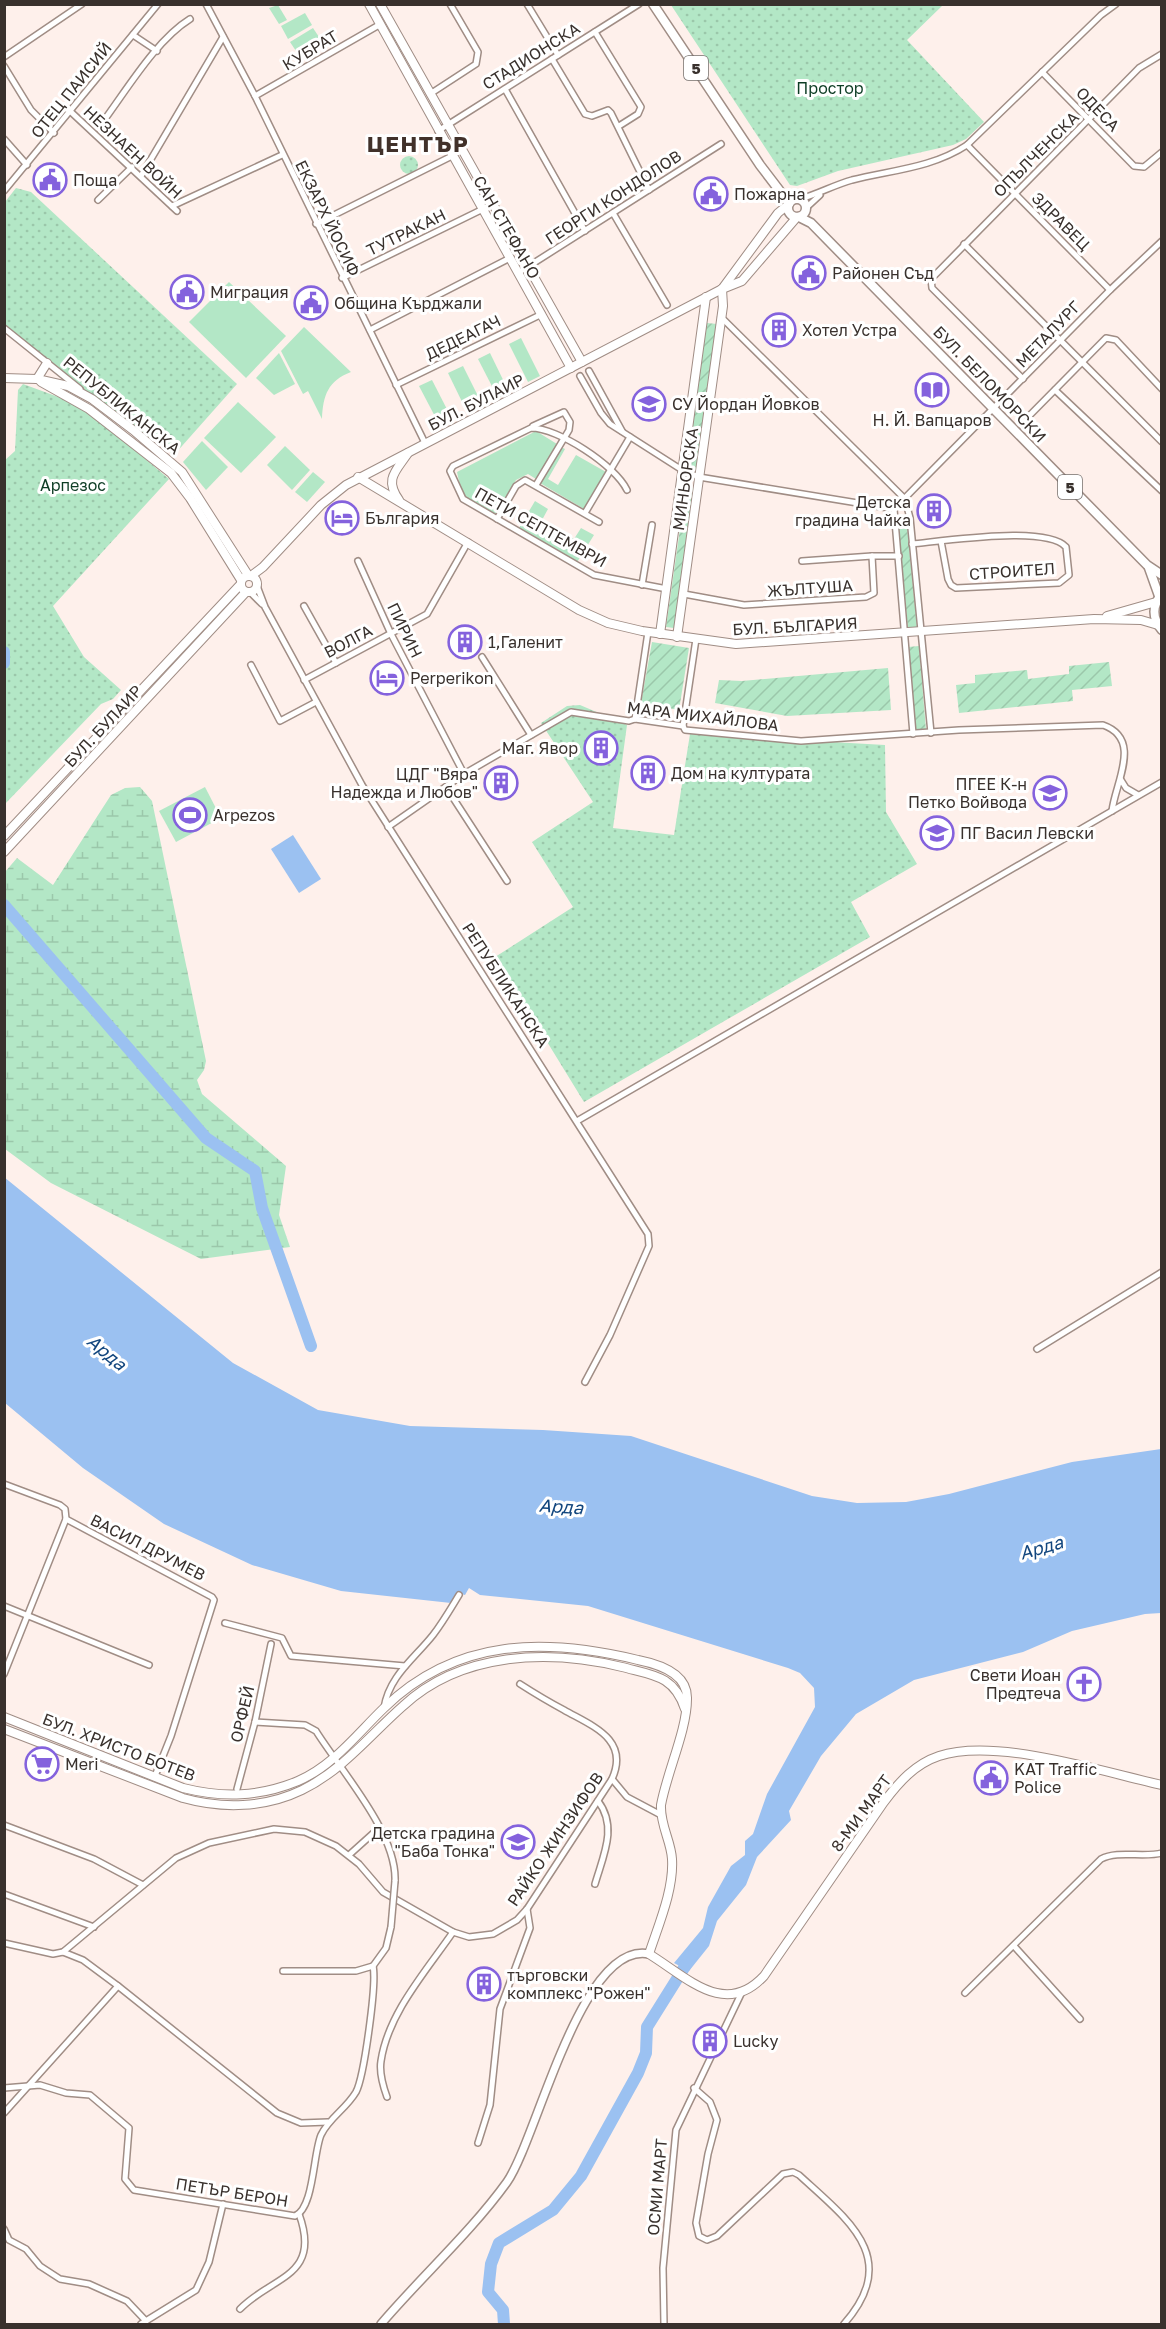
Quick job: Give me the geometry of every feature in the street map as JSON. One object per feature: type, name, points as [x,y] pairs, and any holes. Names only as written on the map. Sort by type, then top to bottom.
[{"type":"main road","name":"САН СТЕФАНО","points":[[369,4],[481,210],[519,273],[571,368]]},
{"type":"main road","name":"САН СТЕФАНО","points":[[380,4],[582,362]]},
{"type":"main road","name":"5","points":[[654,4],[760,165],[789,204],[790,214],[798,217]]},
{"type":"main road","name":"5","points":[[800,199],[807,208]]},
{"type":"main road","points":[[789,204],[800,199]]},
{"type":"main road","name":"БУЛ. БУЛАИР","points":[[722,289],[778,213],[789,204]]},
{"type":"main road","points":[[798,217],[807,208]]},
{"type":"main road","name":"БУЛ. БЕЛОМОРСКИ","points":[[807,208],[811,223]]},
{"type":"main road","name":"БУЛ. БУЛАИР","points":[[4,852],[328,498],[358,477],[706,297],[742,281],[798,217]]},
{"type":"main road","name":"БУЛ. БЕЛОМОРСКИ","points":[[798,217],[811,223],[1147,565],[1161,575]]},
{"type":"main road","name":"МИНЬОРСКА","points":[[677,637],[721,317],[722,289]]},
{"type":"main road","name":"МИНЬОРСКА","points":[[660,634],[706,297]]},
{"type":"main road","points":[[37,380],[47,363]]},
{"type":"main road","points":[[4,378],[37,380],[68,386],[92,399]]},
{"type":"main road","name":"РЕПУБЛИКАНСКА","points":[[37,380],[90,409],[175,478],[249,583]]},
{"type":"main road","name":"РЕПУБЛИКАНСКА","points":[[92,399],[182,472],[249,583]]},
{"type":"main road","points":[[400,501],[392,489],[391,482],[410,450]]},
{"type":"main road","points":[[175,478],[182,472]]},
{"type":"main road","name":"БУЛ. БЪЛГАРИЯ","points":[[358,477],[579,610],[608,623],[648,632],[756,645],[921,630],[1094,619],[1141,620],[1160,628]]},
{"type":"main road","name":"БУЛ. БЕЛОМОРСКИ","points":[[1147,565],[1159,597]]},
{"type":"main road","name":"БУЛ. БУЛАИР","points":[[4,836],[249,583]]},
{"type":"main road","name":"5","points":[[1159,597],[1154,613],[1160,628]]},
{"type":"main road","name":"БУЛ. БЪЛГАРИЯ","points":[[1094,619],[1131,611],[1159,597]]},
{"type":"main road","name":"БУЛ. ХРИСТО БОТЕВ","points":[[4,1717],[206,1794],[234,1796],[279,1789],[312,1774],[333,1758],[384,1708],[419,1679],[463,1658],[490,1651],[546,1645],[579,1648],[661,1665],[678,1678],[688,1698],[667,1776],[661,1815],[672,1866],[666,1899],[649,1954]]},
{"type":"main road","name":"БУЛ. ХРИСТО БОТЕВ","points":[[4,1729],[183,1798],[214,1805],[241,1805],[271,1801],[300,1791],[339,1767],[424,1689],[468,1667],[492,1661],[520,1657],[578,1659],[647,1674],[669,1681],[677,1690],[685,1710]]},
{"type":"main road","name":"8-МИ МАРТ","points":[[741,1994],[756,1985],[780,1955],[898,1783],[925,1762],[953,1753],[990,1751],[1070,1764],[1161,1785]]},
{"type":"main road","points":[[649,1954],[720,1995],[741,1994]]},
{"type":"street","points":[[4,57],[82,4]]},
{"type":"street","name":"ОТЕЦ ПАИСИЙ","points":[[4,191],[158,4]]},
{"type":"street","name":"ЕКЗАРХ ЙОСИФ","points":[[206,4],[255,96],[342,278],[425,443]]},
{"type":"street","points":[[430,94],[476,64],[479,59],[478,52],[450,4]]},
{"type":"street","points":[[527,4],[558,55]]},
{"type":"street","name":"СТАДИОНСКА","points":[[438,131],[639,4]]},
{"type":"street","points":[[800,199],[855,179],[918,167],[949,156],[967,146],[1042,72],[1116,4]]},
{"type":"street","points":[[102,123],[157,51],[179,26],[190,19]]},
{"type":"street","name":"КУБРАТ","points":[[255,96],[379,25]]},
{"type":"street","points":[[596,32],[641,107],[638,114],[619,126]]},
{"type":"street","points":[[133,35],[157,51]]},
{"type":"street","points":[[141,176],[224,37]]},
{"type":"street","name":"ОПЪЛЧЕНСКА","points":[[1023,379],[932,288],[930,282],[964,244],[1139,68],[1161,54]]},
{"type":"street","points":[[552,59],[585,114],[592,116],[608,110],[619,126],[649,190]]},
{"type":"street","points":[[4,66],[31,110],[54,133]]},
{"type":"street","name":"ОДЕСА","points":[[1042,72],[1134,166],[1144,167],[1161,152]]},
{"type":"street","points":[[505,89],[585,231]]},
{"type":"street","name":"НЕЗНАЕН ВОЙН","points":[[71,112],[132,166],[175,209],[282,155]]},
{"type":"street","points":[[4,139],[27,165]]},
{"type":"street","name":"ГЕОРГИ КОНДОЛОВ","points":[[519,273],[721,144]]},
{"type":"street","name":"ЗДРАВЕЦ","points":[[967,146],[1110,290]]},
{"type":"street","points":[[316,224],[452,156]]},
{"type":"street","points":[[98,200],[132,166]]},
{"type":"street","points":[[807,208],[826,191]]},
{"type":"street","name":"ТУТРАКАН","points":[[342,278],[481,210]]},
{"type":"street","points":[[613,213],[667,305]]},
{"type":"street","name":"МЕТАЛУРГ","points":[[894,509],[1161,241]]},
{"type":"street","points":[[964,244],[1161,442]]},
{"type":"street","points":[[370,330],[510,258]]},
{"type":"street","name":"ДЕДЕАГАЧ","points":[[396,385],[542,314]]},
{"type":"street","points":[[721,317],[905,499],[912,544],[931,733]]},
{"type":"street","name":"РЕПУБЛИКАНСКА","points":[[4,328],[92,399]]},
{"type":"street","points":[[1028,417],[1103,340],[1112,338],[1161,389]]},
{"type":"street","points":[[589,371],[623,432]]},
{"type":"street","points":[[580,376],[605,419],[682,470],[699,477],[894,509],[913,734]]},
{"type":"street","points":[[1055,390],[1161,491]]},
{"type":"street","points":[[531,428],[564,412],[570,422],[564,438],[536,485]]},
{"type":"street","points":[[531,428],[545,429],[564,438],[611,468],[619,475],[627,490]]},
{"type":"street","name":"ПЕТИ СЕПТЕМВРИ","points":[[531,428],[451,468],[451,474],[463,499],[594,575],[667,589]]},
{"type":"street","points":[[585,513],[630,437]]},
{"type":"street","points":[[497,519],[520,483],[529,481],[598,522]]},
{"type":"street","points":[[642,585],[652,525]]},
{"type":"street","name":"СТРОИТЕЛ","points":[[912,544],[941,541],[1014,535],[1056,538],[1066,547],[1069,575],[1059,583],[957,588],[951,585],[948,579],[941,541]]},
{"type":"street","name":"ВОЛГА","points":[[304,680],[427,614],[468,542]]},
{"type":"street","name":"ЖЪЛТУША","points":[[684,594],[744,605],[866,597],[874,593],[872,556]]},
{"type":"street","points":[[802,561],[899,556]]},
{"type":"street","name":"ПИРИН","points":[[358,561],[391,634],[464,774]]},
{"type":"street","name":"РЕПУБЛИКАНСКА","points":[[249,583],[265,607],[348,762],[621,1189],[650,1240],[610,1335],[585,1382]]},
{"type":"street","points":[[304,606],[336,663]]},
{"type":"street","points":[[635,719],[648,632]]},
{"type":"street","points":[[683,726],[696,639]]},
{"type":"street","points":[[482,657],[531,735]]},
{"type":"street","points":[[251,665],[280,721],[316,702]]},
{"type":"street","name":"МАРА МИХАЙЛОВА","points":[[388,826],[464,774],[571,712],[683,726],[685,730],[801,741],[1103,725],[1113,730],[1124,746],[1121,780]]},
{"type":"street","points":[[1121,780],[1131,792],[1138,795]]},
{"type":"street","points":[[1112,811],[1121,780]]},
{"type":"street","points":[[577,1121],[1161,782]]},
{"type":"street","points":[[446,787],[507,881]]},
{"type":"street","points":[[1037,1348],[1161,1272]]},
{"type":"street","name":"ВАСИЛ ДРУМЕВ","points":[[4,1484],[60,1505],[65,1509],[66,1520],[208,1593],[214,1600],[155,1776]]},
{"type":"street","points":[[4,1674],[66,1520]]},
{"type":"street","points":[[384,1708],[388,1691],[405,1666],[432,1636],[459,1595]]},
{"type":"street","points":[[4,1606],[149,1665]]},
{"type":"street","points":[[225,1623],[282,1638],[291,1656],[405,1666]]},
{"type":"street","name":"ОРФЕЙ","points":[[237,1789],[255,1722],[271,1644]]},
{"type":"street","name":"РАЙКО ЖИНЗИФОВ","points":[[60,1953],[176,1858],[192,1850],[258,1831],[274,1829],[305,1832],[320,1837],[349,1855],[383,1892],[453,1932],[469,1937],[493,1934],[517,1920],[527,1909],[612,1779],[618,1759],[613,1745],[590,1723],[520,1684]]},
{"type":"street","points":[[255,1722],[305,1725],[316,1731],[379,1828],[390,1849],[396,1881],[391,1927],[386,1948],[373,1966],[356,1971],[283,1971]]},
{"type":"street","points":[[612,1779],[627,1797],[661,1815]]},
{"type":"street","points":[[595,1884],[609,1835],[609,1821],[598,1801]]},
{"type":"street","points":[[4,1826],[94,1859],[143,1885]]},
{"type":"street","points":[[349,1855],[379,1828]]},
{"type":"street","points":[[965,1993],[1101,1859],[1115,1856],[1147,1857],[1161,1853]]},
{"type":"street","points":[[4,1894],[94,1927]]},
{"type":"street","points":[[478,2143],[490,2105],[500,2009],[530,1928],[527,1909]]},
{"type":"street","points":[[387,2097],[381,2062],[389,2032],[453,1932]]},
{"type":"street","points":[[4,1943],[60,1953],[83,1960],[277,2113],[301,2123],[328,2122]]},
{"type":"street","points":[[1014,1946],[1080,2019]]},
{"type":"street","points":[[381,2325],[497,2194],[516,2168],[550,2074],[608,1970],[625,1956],[649,1954]]},
{"type":"street","name":"ПЕТЪР БЕРОН","points":[[4,2088],[49,2086],[66,2093],[90,2095],[122,2120],[130,2134],[125,2180],[134,2190],[290,2216],[299,2214],[307,2199],[316,2151],[328,2122],[349,2102],[360,2082],[372,2010],[375,1978],[373,1966]]},
{"type":"street","points":[[4,2113],[118,1986]]},
{"type":"street","name":"ОСМИ МАРТ","points":[[664,2325],[663,2268],[673,2144],[678,2125],[694,2088],[737,2007],[741,1994]]},
{"type":"street","points":[[694,2088],[710,2102],[716,2111],[717,2120],[708,2154],[696,2223],[699,2236],[707,2240],[717,2236],[783,2174],[793,2172],[799,2175],[850,2222],[863,2241],[869,2258],[869,2279],[866,2290],[857,2309],[844,2325]]},
{"type":"street","points":[[4,2229],[9,2240],[26,2250],[40,2266],[60,2279],[89,2284],[127,2301],[143,2323],[196,2290],[209,2262],[223,2204]]},
{"type":"street","points":[[240,2309],[252,2297],[290,2275],[297,2268],[304,2236],[299,2214]]},
{"type":"green space","points":[[278,5],[287,20],[279,24],[269,8]]},
{"type":"green space","name":"Простор","points":[[671,5],[943,5],[907,40],[984,122],[966,139],[953,145],[838,171],[797,186],[790,185]]},
{"type":"green space","points":[[305,13],[312,25],[288,39],[281,26]]},
{"type":"green space","points":[[313,28],[321,40],[298,54],[290,42]]},
{"type":"green space","points":[[405,156],[413,156],[418,161],[416,172],[405,174],[400,169],[400,161]]},
{"type":"green space","points":[[16,188],[31,192],[237,384],[174,455],[69,380],[5,329],[5,202]]},
{"type":"green space","points":[[229,282],[286,336],[246,378],[189,322]]},
{"type":"green space","points":[[707,323],[717,324],[696,470],[686,468]]},
{"type":"green space","points":[[304,327],[351,372],[337,380],[328,390],[322,419],[308,391],[303,394],[281,351]]},
{"type":"green space","points":[[521,338],[540,376],[528,382],[509,344]]},
{"type":"green space","points":[[279,353],[295,384],[274,395],[256,378]]},
{"type":"green space","points":[[490,353],[509,392],[498,398],[478,359]]},
{"type":"green space","points":[[463,366],[482,404],[467,412],[448,373]]},
{"type":"green space","points":[[432,380],[452,419],[440,426],[419,386]]},
{"type":"green space","name":"Арпезос","points":[[23,384],[72,402],[98,419],[169,479],[53,606],[84,657],[121,690],[113,699],[101,704],[5,804],[4,461],[15,451],[18,390]]},
{"type":"green space","points":[[238,402],[276,437],[241,473],[204,438]]},
{"type":"green space","points":[[536,431],[557,444],[536,479],[528,474],[516,480],[495,515],[462,495],[457,472]]},
{"type":"green space","points":[[202,441],[228,467],[206,490],[183,462]]},
{"type":"green space","points":[[285,446],[310,470],[292,490],[267,465]]},
{"type":"green space","points":[[561,447],[565,449],[548,479],[558,485],[576,455],[606,472],[584,509],[540,483]]},
{"type":"green space","points":[[313,472],[325,482],[307,502],[295,492]]},
{"type":"green space","points":[[686,487],[693,488],[674,628],[666,627]]},
{"type":"green space","points":[[535,501],[548,509],[542,520],[574,539],[581,528],[594,535],[574,567],[516,533]]},
{"type":"green space","points":[[907,526],[917,628],[908,629],[898,527]]},
{"type":"green space","points":[[652,642],[689,648],[679,710],[641,703]]},
{"type":"green space","points":[[919,646],[926,730],[916,731],[908,647]]},
{"type":"green space","points":[[1109,662],[1112,686],[1072,690],[1073,701],[959,713],[956,685],[975,683],[975,675],[1027,670],[1028,679],[1069,674],[1069,666]]},
{"type":"green space","points":[[888,668],[891,710],[787,716],[715,703],[719,680],[742,681]]},
{"type":"green space","points":[[580,705],[627,725],[613,828],[674,835],[690,734],[885,745],[886,812],[917,864],[851,902],[870,937],[584,1102],[495,957],[573,907],[532,842],[593,802],[541,723],[567,706]]},
{"type":"green space","points":[[140,787],[152,801],[206,1061],[204,1070],[197,1080],[202,1094],[286,1166],[279,1215],[290,1247],[201,1259],[51,1183],[5,1149],[5,872],[17,858],[53,885],[111,795],[125,788]]},
{"type":"green space","name":"Arpezos","points":[[205,787],[221,818],[176,842],[159,811]]},
{"type":"water","name":"Arpezos","points":[[293,835],[321,879],[299,893],[271,849]]},
{"type":"water","name":"Арда","points":[[4,1177],[233,1363],[318,1410],[410,1426],[543,1430],[631,1436],[812,1496],[857,1503],[906,1502],[949,1494],[1072,1462],[1161,1449],[1161,1613],[1145,1614],[1072,1631],[1023,1652],[914,1680],[856,1714],[821,1756],[789,1811],[791,1820],[757,1857],[746,1885],[717,1921],[709,1946],[689,1971],[674,1963],[703,1928],[708,1907],[731,1866],[745,1855],[745,1841],[753,1834],[767,1794],[815,1707],[814,1688],[800,1673],[788,1668],[588,1606],[480,1595],[469,1588],[465,1595],[458,1593],[451,1603],[341,1591],[252,1565],[164,1524],[83,1468],[5,1403]]},
{"type":"waterway","points":[[4,652],[4,663]]},
{"type":"waterway","points":[[4,905],[206,1138],[255,1171],[262,1208],[311,1346]]},
{"type":"waterway","points":[[504,2324],[503,2310],[488,2292],[491,2264],[499,2243],[553,2210],[581,2176],[638,2073],[646,2053],[647,2027],[692,1955]]},
{"type":"place","name":"Поща","points":[[50,180]]},
{"type":"place","name":"Пожарна","points":[[711,194]]},
{"type":"place","name":"Районен Съд","points":[[809,273]]},
{"type":"place","name":"Миграция","points":[[187,292]]},
{"type":"place","name":"Община Кърджали","points":[[311,303]]},
{"type":"place","name":"Хотел Устра","points":[[779,330]]},
{"type":"place","name":"Н. Й. Вапцаров","points":[[932,390]]},
{"type":"place","name":"СУ Йордан Йовков","points":[[649,404]]},
{"type":"place","name":"Детска градина Чайка","points":[[934,511]]},
{"type":"place","name":"България","points":[[342,518]]},
{"type":"place","name":"1,Галенит","points":[[465,642]]},
{"type":"place","name":"Perperikon","points":[[387,678]]},
{"type":"place","name":"Маг. Явор","points":[[601,748]]},
{"type":"place","name":"Дом на културата","points":[[648,773]]},
{"type":"place","name":"ЦДГ \"Вяра Надежда и Любов\"","points":[[501,783]]},
{"type":"place","name":"ПГЕЕ К-н Петко Войвода","points":[[1050,793]]},
{"type":"place","name":"Arpezos","points":[[190,815]]},
{"type":"place","name":"ПГ Васил Левски","points":[[937,833]]},
{"type":"place","name":"Свети Иоан Предтеча","points":[[1084,1684]]},
{"type":"place","name":"Meri","points":[[42,1764]]},
{"type":"place","name":"KAT Traffic Police","points":[[991,1778]]},
{"type":"place","name":"Детска градина \"Баба Тонка\"","points":[[518,1842]]},
{"type":"place","name":"търговски комплекс \"Рожен\"","points":[[484,1984]]},
{"type":"place","name":"Lucky","points":[[710,2041]]},
{"type":"district","name":"ЦЕНТЪР","points":[[418,143]]}]
